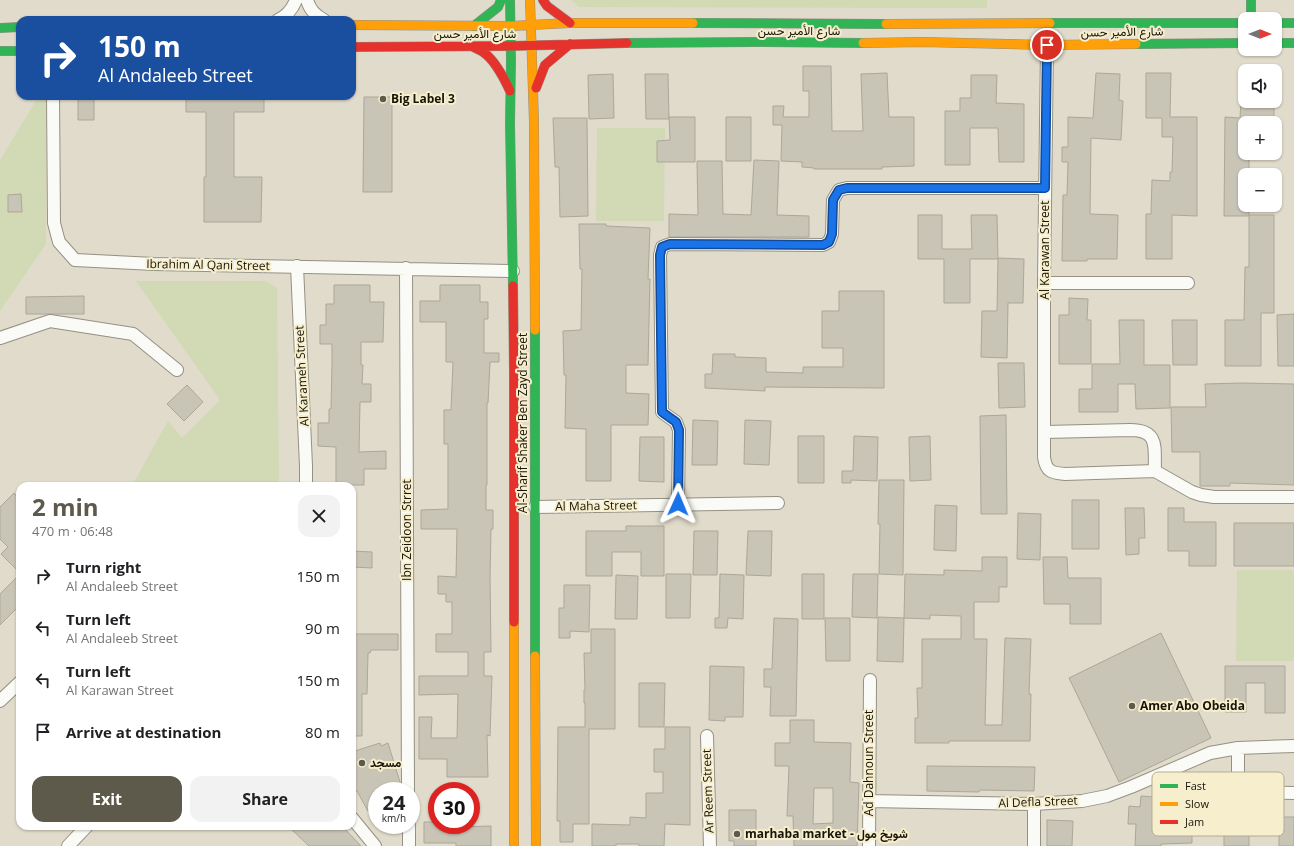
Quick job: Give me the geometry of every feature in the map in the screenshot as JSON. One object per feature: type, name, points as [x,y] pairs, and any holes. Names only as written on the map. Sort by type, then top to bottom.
[{"type":"main road","points":[[474,26],[498,7],[501,0]]},
{"type":"main road","name":"Al-Sharif Shaker Ben Zayd Street","points":[[510,0],[512,271],[525,372],[535,507],[536,846]]},
{"type":"main road","name":"Al-Sharif Shaker Ben Zayd Street","points":[[514,846],[520,763],[525,372],[534,94],[530,0]]},
{"type":"main road","points":[[543,0],[547,6],[570,23]]},
{"type":"main road","points":[[1251,0],[1251,12]]},
{"type":"main road","name":"شارع الأمير حسن","points":[[356,25],[511,26],[570,23],[1238,24]]},
{"type":"main road","points":[[920,23],[920,43]]},
{"type":"main road","points":[[1282,23],[1294,23]]},
{"type":"main road","points":[[0,28],[16,27]]},
{"type":"main road","name":"شارع الأمير حسن","points":[[356,47],[532,46],[570,44],[746,42],[1047,45],[1238,43]]},
{"type":"main road","points":[[1282,43],[1294,43]]},
{"type":"main road","points":[[534,94],[545,65],[570,44]]},
{"type":"main road","points":[[471,46],[482,52],[504,78],[511,91]]},
{"type":"main road","points":[[0,52],[16,51]]},
{"type":"main road","points":[[520,763],[536,763]]},
{"type":"street","points":[[285,16],[288,14],[296,0]]},
{"type":"street","points":[[307,0],[310,8],[317,16]]},
{"type":"street","name":"Al Karawan Street","points":[[1047,45],[1044,283],[1045,465],[1047,469],[1052,472],[1065,474],[1155,472]]},
{"type":"street","name":"Ibrahim Al Qani Street","points":[[53,100],[54,223],[59,242],[75,260],[147,264],[512,271]]},
{"type":"street","points":[[678,504],[679,430],[676,422],[662,412],[660,255],[662,247],[670,244],[823,245],[829,242],[832,234],[833,200],[839,190],[847,188],[1045,188]]},
{"type":"street","name":"Al Karameh Street","points":[[297,266],[306,482]]},
{"type":"street","name":"Ibn Zeidoon Strret","points":[[406,268],[408,782]]},
{"type":"street","points":[[1044,283],[1188,283]]},
{"type":"street","points":[[0,338],[50,321],[133,334],[177,370]]},
{"type":"street","points":[[1045,432],[1142,431],[1152,436],[1154,443],[1155,472],[1192,492],[1214,497],[1294,497]]},
{"type":"street","name":"Al Maha Street","points":[[535,507],[778,503]]},
{"type":"street","name":"Ad Dahnoun Street","points":[[869,846],[870,680]]},
{"type":"street","points":[[0,701],[16,686]]},
{"type":"street","name":"Ar Reem Street","points":[[707,736],[710,846]]},
{"type":"street","name":"Al Defla Street","points":[[1166,772],[1210,753],[1238,748],[1294,746]]},
{"type":"street","points":[[1238,748],[1238,772]]},
{"type":"street","name":"Al Defla Street","points":[[869,801],[1034,804],[1067,803],[1107,796],[1152,778]]},
{"type":"street","points":[[1284,793],[1294,793]]},
{"type":"street","points":[[1034,804],[1034,846]]},
{"type":"street","points":[[356,823],[375,846]]},
{"type":"street","points":[[68,846],[83,830]]},
{"type":"street","points":[[409,834],[409,846]]},
{"type":"green space","points":[[571,0],[987,0],[987,8],[579,7]]},
{"type":"green space","points":[[37,100],[46,100],[46,244],[0,311],[0,160]]},
{"type":"green space","points":[[597,128],[665,128],[664,221],[596,221]]},
{"type":"green space","points":[[136,281],[265,281],[277,288],[279,482],[134,482],[168,421],[182,438],[220,400]]},
{"type":"green space","points":[[1237,570],[1294,570],[1294,661],[1236,661]]},
{"type":"building","points":[[803,66],[831,66],[832,131],[863,131],[861,74],[887,73],[889,117],[914,117],[914,166],[882,167],[882,169],[814,169],[802,167],[802,162],[781,161],[782,125],[773,125],[773,106],[784,106],[783,117],[809,117],[809,91],[803,91]]},
{"type":"building","points":[[1096,73],[1120,74],[1119,100],[1123,101],[1121,140],[1091,138],[1090,214],[1118,215],[1117,259],[1062,261],[1063,195],[1067,195],[1068,162],[1062,162],[1062,147],[1068,147],[1068,117],[1093,118]]},
{"type":"building","points":[[1146,73],[1171,73],[1170,117],[1197,117],[1197,216],[1172,215],[1172,259],[1146,259],[1146,214],[1151,214],[1152,180],[1170,181],[1170,172],[1172,172],[1173,137],[1162,137],[1162,118],[1146,118]]},
{"type":"building","points":[[613,74],[614,118],[589,119],[588,75]]},
{"type":"building","points":[[645,74],[668,74],[669,119],[646,119]]},
{"type":"building","points":[[971,75],[997,75],[996,103],[1024,104],[1024,162],[999,162],[998,128],[970,128],[970,165],[945,165],[945,111],[960,111],[960,98],[971,98]]},
{"type":"building","points":[[364,97],[392,97],[392,192],[363,192]]},
{"type":"building","points":[[78,100],[94,100],[94,120],[78,120]]},
{"type":"building","points":[[186,100],[264,100],[264,112],[234,112],[234,177],[262,177],[261,222],[204,222],[206,112],[186,112]]},
{"type":"building","points":[[1241,108],[1274,108],[1274,116],[1240,116]]},
{"type":"building","points":[[669,117],[695,117],[695,162],[657,162],[657,141],[670,140]]},
{"type":"building","points":[[726,117],[751,117],[751,161],[726,161]]},
{"type":"building","points":[[1225,117],[1238,118],[1238,160],[1249,160],[1249,168],[1238,168],[1238,212],[1249,212],[1249,216],[1224,216]]},
{"type":"building","points":[[553,118],[587,118],[588,216],[560,217],[559,167],[555,167]]},
{"type":"building","points":[[754,160],[779,161],[777,215],[809,216],[809,237],[669,237],[669,214],[698,215],[697,161],[722,161],[723,214],[751,215]]},
{"type":"building","points":[[21,194],[22,212],[8,212],[8,195]]},
{"type":"building","points":[[918,215],[942,215],[942,249],[972,249],[971,215],[997,215],[998,259],[970,259],[970,303],[944,303],[944,259],[918,259]]},
{"type":"building","points":[[1249,215],[1274,215],[1274,313],[1261,313],[1261,366],[1225,366],[1225,320],[1244,320],[1245,267],[1249,267]]},
{"type":"building","points":[[579,224],[606,224],[606,226],[650,228],[648,279],[650,279],[648,365],[626,365],[626,393],[649,394],[648,425],[611,425],[611,481],[586,481],[586,429],[565,428],[566,375],[564,375],[563,331],[581,330],[582,269],[580,269]]},
{"type":"building","points":[[998,258],[1024,259],[1023,303],[1008,303],[1007,358],[981,357],[982,311],[997,311]]},
{"type":"building","points":[[334,285],[370,285],[370,302],[384,302],[383,342],[361,342],[361,365],[363,365],[362,384],[371,384],[371,402],[360,402],[359,452],[386,451],[386,469],[364,469],[364,485],[356,485],[356,482],[336,482],[336,447],[318,446],[318,423],[329,423],[329,409],[331,409],[332,365],[332,344],[320,344],[320,325],[326,325],[326,304],[334,304]]},
{"type":"building","points":[[440,285],[480,285],[480,302],[488,302],[488,319],[484,319],[484,353],[499,353],[499,362],[490,362],[487,403],[486,510],[493,510],[490,577],[491,652],[484,652],[484,676],[492,676],[490,736],[487,735],[488,777],[447,777],[447,759],[419,759],[419,717],[432,717],[431,738],[457,738],[458,694],[419,695],[419,676],[468,676],[468,652],[436,652],[436,634],[452,634],[452,602],[446,602],[446,594],[438,594],[438,576],[456,577],[457,529],[421,529],[421,510],[448,509],[448,444],[444,444],[444,410],[451,410],[453,362],[446,362],[446,322],[420,322],[420,301],[440,301]]},
{"type":"building","points":[[839,291],[884,291],[884,388],[765,387],[765,391],[705,388],[705,374],[712,374],[713,354],[735,354],[735,357],[766,358],[766,372],[803,373],[803,367],[843,367],[843,348],[822,348],[822,311],[839,311]]},
{"type":"building","points":[[84,296],[84,314],[26,314],[26,297]]},
{"type":"building","points":[[1069,298],[1088,299],[1087,320],[1091,320],[1091,364],[1059,364],[1059,315],[1069,315]]},
{"type":"building","points":[[1294,314],[1294,366],[1278,366],[1277,315]]},
{"type":"building","points":[[1119,320],[1144,320],[1144,365],[1170,365],[1170,408],[1136,409],[1135,384],[1118,384],[1118,412],[1079,412],[1079,389],[1092,389],[1092,364],[1120,364]]},
{"type":"building","points":[[1172,320],[1197,320],[1197,365],[1173,365]]},
{"type":"building","points":[[998,363],[1024,363],[1025,407],[999,408]]},
{"type":"building","points":[[1205,384],[1294,384],[1294,485],[1230,483],[1230,486],[1200,486],[1200,452],[1172,452],[1171,407],[1206,407]]},
{"type":"building","points":[[187,385],[203,402],[184,421],[167,404]]},
{"type":"building","points":[[1006,415],[1007,514],[981,514],[980,416]]},
{"type":"building","points":[[693,420],[718,421],[717,465],[692,465]]},
{"type":"building","points":[[745,420],[771,421],[769,465],[744,464]]},
{"type":"building","points":[[798,436],[824,436],[824,483],[798,483]]},
{"type":"building","points":[[854,436],[878,437],[877,481],[851,480],[851,483],[842,483],[842,471],[853,471]]},
{"type":"building","points":[[930,436],[931,480],[910,481],[909,437]]},
{"type":"building","points":[[640,437],[664,437],[664,482],[639,481]]},
{"type":"building","points":[[879,480],[904,480],[903,575],[879,574]]},
{"type":"building","points":[[14,493],[16,495],[16,569],[1,554],[8,547],[0,539],[0,507]]},
{"type":"building","points":[[1072,500],[1099,500],[1099,549],[1072,549]]},
{"type":"building","points":[[935,505],[957,506],[956,551],[934,550]]},
{"type":"building","points":[[1125,508],[1144,508],[1145,538],[1139,538],[1139,554],[1126,555]]},
{"type":"building","points":[[1168,508],[1184,508],[1184,522],[1216,522],[1216,566],[1189,566],[1189,551],[1168,551]]},
{"type":"building","points":[[1018,513],[1041,514],[1040,560],[1017,559]]},
{"type":"building","points":[[1234,523],[1294,523],[1294,566],[1234,566]]},
{"type":"building","points":[[626,526],[664,526],[664,576],[641,576],[641,552],[612,552],[612,576],[586,576],[586,531],[626,531]]},
{"type":"building","points":[[694,531],[718,531],[717,575],[693,575]]},
{"type":"building","points":[[748,531],[772,531],[771,576],[746,575]]},
{"type":"building","points":[[356,551],[372,552],[372,568],[356,567]]},
{"type":"building","points":[[982,557],[1007,557],[1007,587],[999,587],[999,602],[974,602],[974,639],[987,639],[985,725],[1002,725],[1005,638],[1031,639],[1029,694],[1031,694],[1030,741],[949,741],[949,743],[915,743],[915,718],[918,718],[917,688],[922,688],[922,639],[961,639],[961,616],[930,615],[930,619],[904,618],[905,574],[944,575],[944,570],[982,571]]},
{"type":"building","points":[[1043,557],[1067,557],[1068,578],[1101,578],[1101,624],[1070,624],[1070,604],[1044,604]]},
{"type":"building","points":[[666,574],[691,574],[690,618],[666,618]]},
{"type":"building","points":[[720,574],[744,575],[743,619],[728,618],[727,628],[715,628],[715,618],[719,618]]},
{"type":"building","points":[[802,574],[824,574],[824,619],[802,619]]},
{"type":"building","points":[[853,574],[878,574],[877,618],[852,617]]},
{"type":"building","points":[[616,575],[638,576],[637,619],[615,619]]},
{"type":"building","points":[[16,578],[16,609],[0,625],[0,594]]},
{"type":"building","points":[[564,585],[590,585],[589,632],[570,631],[570,638],[559,638],[559,608],[564,608]]},
{"type":"building","points":[[878,617],[904,618],[903,662],[877,661]]},
{"type":"building","points":[[774,618],[798,619],[796,716],[770,716],[771,687],[764,687],[764,669],[772,669]]},
{"type":"building","points":[[825,618],[850,618],[850,661],[826,661]]},
{"type":"building","points":[[591,629],[615,629],[615,729],[589,729],[589,824],[573,824],[573,842],[560,842],[560,821],[557,821],[558,727],[585,727],[584,653],[591,653]]},
{"type":"building","points":[[1161,633],[1211,738],[1119,782],[1069,678]]},
{"type":"building","points":[[356,634],[398,634],[398,650],[371,650],[370,653],[368,653],[367,694],[362,694],[362,736],[356,736]]},
{"type":"building","points":[[710,666],[744,667],[743,717],[725,717],[725,721],[709,720]]},
{"type":"building","points":[[1225,666],[1285,666],[1285,713],[1265,713],[1265,683],[1246,683],[1246,712],[1225,712]]},
{"type":"building","points":[[639,683],[665,683],[664,727],[639,727]]},
{"type":"building","points":[[790,720],[814,720],[814,742],[851,743],[850,782],[859,783],[857,846],[794,846],[793,816],[787,816],[789,766],[775,766],[775,743],[790,743]],"holes":[[[814,788],[833,788],[833,823],[813,824]]]},
{"type":"building","points":[[665,727],[690,727],[690,825],[665,824],[664,846],[616,844],[616,846],[592,846],[592,824],[630,825],[630,817],[646,818],[646,793],[663,793],[663,772],[654,772],[654,749],[665,749]]},
{"type":"building","points":[[380,743],[381,746],[388,743],[400,782],[368,782],[368,811],[356,791],[356,751]]},
{"type":"building","points":[[927,766],[1035,767],[1034,791],[927,791]]},
{"type":"building","points":[[1141,796],[1152,797],[1152,836],[1192,836],[1192,843],[1161,844],[1161,846],[1135,846],[1136,824],[1128,824],[1129,806],[1140,807]]},
{"type":"building","points":[[729,810],[756,810],[756,846],[734,846],[734,841],[729,841]]},
{"type":"building","points":[[1284,817],[1294,817],[1294,846],[1279,846],[1279,836],[1284,836]]},
{"type":"building","points":[[1047,820],[1073,821],[1072,846],[1047,846]]},
{"type":"building","points":[[424,822],[428,822],[428,834],[480,834],[480,826],[491,826],[491,846],[456,846],[456,843],[424,843]]},
{"type":"building","points":[[292,830],[346,830],[361,846],[309,846]]},
{"type":"building","points":[[1224,836],[1249,836],[1249,846],[1224,846]]},
{"type":"traffic: fast","points":[[474,26],[498,7],[501,0]]},
{"type":"traffic: fast","points":[[510,0],[510,124],[513,286]]},
{"type":"traffic: fast","points":[[1251,0],[1251,12]]},
{"type":"traffic: fast","points":[[693,23],[886,24]]},
{"type":"traffic: fast","points":[[1050,23],[1238,23]]},
{"type":"traffic: fast","points":[[1282,23],[1294,23]]},
{"type":"traffic: fast","points":[[0,28],[16,27]]},
{"type":"traffic: fast","points":[[627,43],[863,43]]},
{"type":"traffic: fast","points":[[1136,44],[1238,43]]},
{"type":"traffic: fast","points":[[1282,43],[1294,43]]},
{"type":"traffic: fast","points":[[0,51],[16,51]]},
{"type":"traffic: fast","points":[[535,330],[535,656]]},
{"type":"traffic: slow","points":[[530,0],[534,122],[535,330]]},
{"type":"traffic: slow","points":[[356,25],[511,26],[570,23],[693,23]]},
{"type":"traffic: slow","points":[[886,24],[1050,23]]},
{"type":"traffic: slow","points":[[863,43],[923,42],[1047,45],[1136,44]]},
{"type":"traffic: slow","points":[[514,622],[514,846]]},
{"type":"traffic: slow","points":[[535,656],[536,846]]},
{"type":"traffic: jam","points":[[543,0],[547,6],[570,23]]},
{"type":"traffic: jam","points":[[356,47],[511,46],[627,43]]},
{"type":"traffic: jam","points":[[536,88],[545,65],[570,44]]},
{"type":"traffic: jam","points":[[471,46],[482,51],[495,64],[510,91]]},
{"type":"traffic: jam","points":[[513,286],[514,622]]},
{"type":"place","name":"Big Label 3","points":[[383,99]]},
{"type":"place","name":"Amer Abo Obeida","points":[[1132,706]]},
{"type":"place","name":"مسجد","points":[[362,763]]},
{"type":"place","name":"marhaba market - شويخ مول","points":[[737,834]]},
{"type":"route","points":[[678,504],[679,430],[676,422],[662,412],[660,255],[662,247],[670,244],[823,245],[829,242],[832,234],[833,200],[839,190],[847,188],[1045,188],[1047,45]]}]
